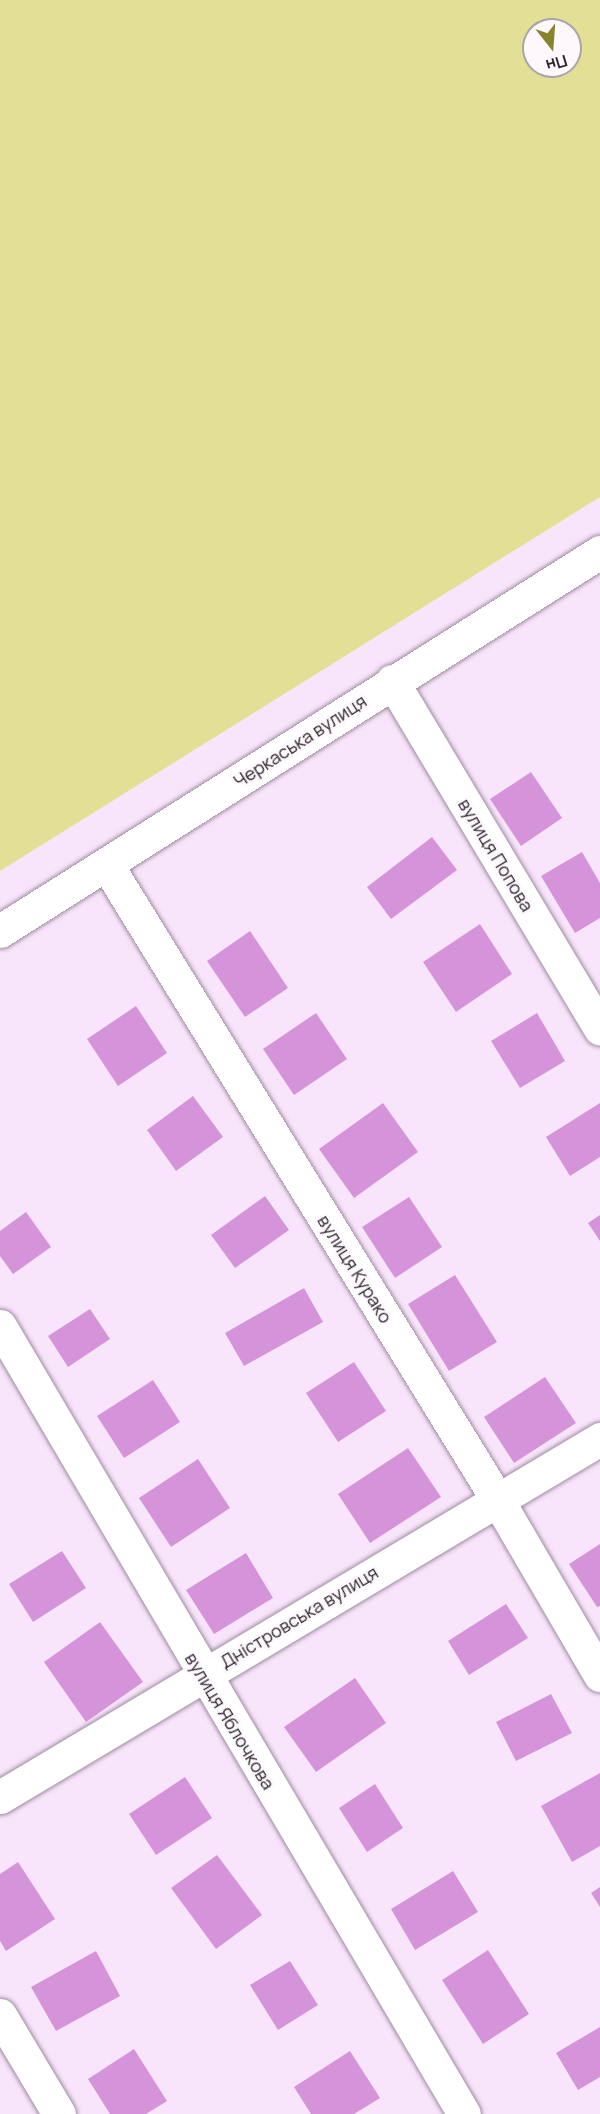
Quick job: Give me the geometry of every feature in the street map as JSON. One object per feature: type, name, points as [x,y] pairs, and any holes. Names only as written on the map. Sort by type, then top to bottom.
[{"type":"street","name":"Черкаська вулиця","points":[[0,931],[107,865],[392,681],[600,552]]},
{"type":"street","name":"вулиця Попова","points":[[392,681],[600,1029]]},
{"type":"street","name":"вулиця Курако","points":[[107,865],[497,1499],[600,1675]]},
{"type":"street","name":"вулиця Яблочкова","points":[[0,1326],[202,1674],[464,2114]]},
{"type":"street","name":"Дністровська вулиця","points":[[0,1797],[202,1674],[600,1439]]},
{"type":"street","points":[[0,2015],[59,2114]]},
{"type":"shaded area","points":[[0,0],[600,0],[600,497],[0,871]]},
{"type":"building","points":[[531,772],[562,818],[521,846],[490,799]]},
{"type":"building","points":[[432,837],[457,870],[391,919],[367,887]]},
{"type":"building","points":[[582,852],[600,883],[600,918],[575,933],[541,876]]},
{"type":"building","points":[[480,924],[512,974],[456,1012],[423,962]]},
{"type":"building","points":[[250,931],[288,988],[245,1017],[207,961]]},
{"type":"building","points":[[136,1006],[167,1053],[118,1086],[87,1039]]},
{"type":"building","points":[[316,1013],[347,1059],[294,1095],[263,1049]]},
{"type":"building","points":[[537,1013],[565,1061],[520,1088],[491,1041]]},
{"type":"building","points":[[193,1096],[223,1137],[176,1171],[147,1130]]},
{"type":"building","points":[[383,1103],[418,1152],[354,1198],[319,1149]]},
{"type":"building","points":[[600,1103],[600,1157],[570,1176],[546,1137]]},
{"type":"building","points":[[265,1196],[289,1230],[235,1268],[211,1235]]},
{"type":"building","points":[[409,1197],[442,1247],[395,1278],[362,1227]]},
{"type":"building","points":[[26,1212],[51,1247],[13,1274],[0,1256],[0,1231]]},
{"type":"building","points":[[600,1215],[600,1241],[588,1223]]},
{"type":"building","points":[[455,1275],[497,1342],[449,1371],[408,1304]]},
{"type":"building","points":[[304,1288],[323,1322],[244,1366],[225,1333]]},
{"type":"building","points":[[90,1309],[110,1339],[68,1367],[48,1336]]},
{"type":"building","points":[[354,1362],[386,1411],[338,1442],[306,1393]]},
{"type":"building","points":[[545,1377],[576,1423],[514,1463],[484,1417]]},
{"type":"building","points":[[153,1380],[180,1422],[124,1458],[97,1416]]},
{"type":"building","points":[[408,1448],[441,1497],[370,1543],[338,1494]]},
{"type":"building","points":[[198,1459],[230,1508],[171,1547],[139,1498]]},
{"type":"building","points":[[600,1544],[600,1606],[597,1607],[569,1564]]},
{"type":"building","points":[[62,1551],[86,1588],[33,1622],[9,1584]]},
{"type":"building","points":[[246,1553],[273,1598],[214,1634],[186,1590]]},
{"type":"building","points":[[506,1604],[528,1638],[469,1675],[448,1641]]},
{"type":"building","points":[[100,1622],[143,1682],[86,1722],[44,1662]]},
{"type":"building","points":[[355,1678],[386,1723],[316,1772],[284,1727]]},
{"type":"building","points":[[551,1694],[572,1733],[516,1761],[496,1722]]},
{"type":"building","points":[[600,1773],[600,1846],[572,1862],[541,1806]]},
{"type":"building","points":[[185,1777],[212,1818],[156,1855],[129,1814]]},
{"type":"building","points":[[375,1784],[403,1828],[367,1852],[339,1808]]},
{"type":"building","points":[[217,1855],[262,1915],[216,1949],[171,1888]]},
{"type":"building","points":[[18,1862],[55,1919],[6,1951],[0,1941],[0,1874]]},
{"type":"building","points":[[453,1871],[478,1912],[415,1950],[391,1909]]},
{"type":"building","points":[[600,1887],[600,1907],[591,1893]]},
{"type":"building","points":[[488,1950],[529,2014],[483,2044],[442,1980]]},
{"type":"building","points":[[96,1951],[120,1996],[56,2031],[31,1987]]},
{"type":"building","points":[[290,1961],[318,2005],[278,2030],[250,1985]]},
{"type":"building","points":[[600,2027],[600,2077],[578,2090],[556,2053]]},
{"type":"building","points":[[134,2049],[167,2101],[146,2114],[110,2114],[88,2079]]},
{"type":"building","points":[[350,2051],[380,2098],[354,2114],[311,2114],[294,2087]]}]
